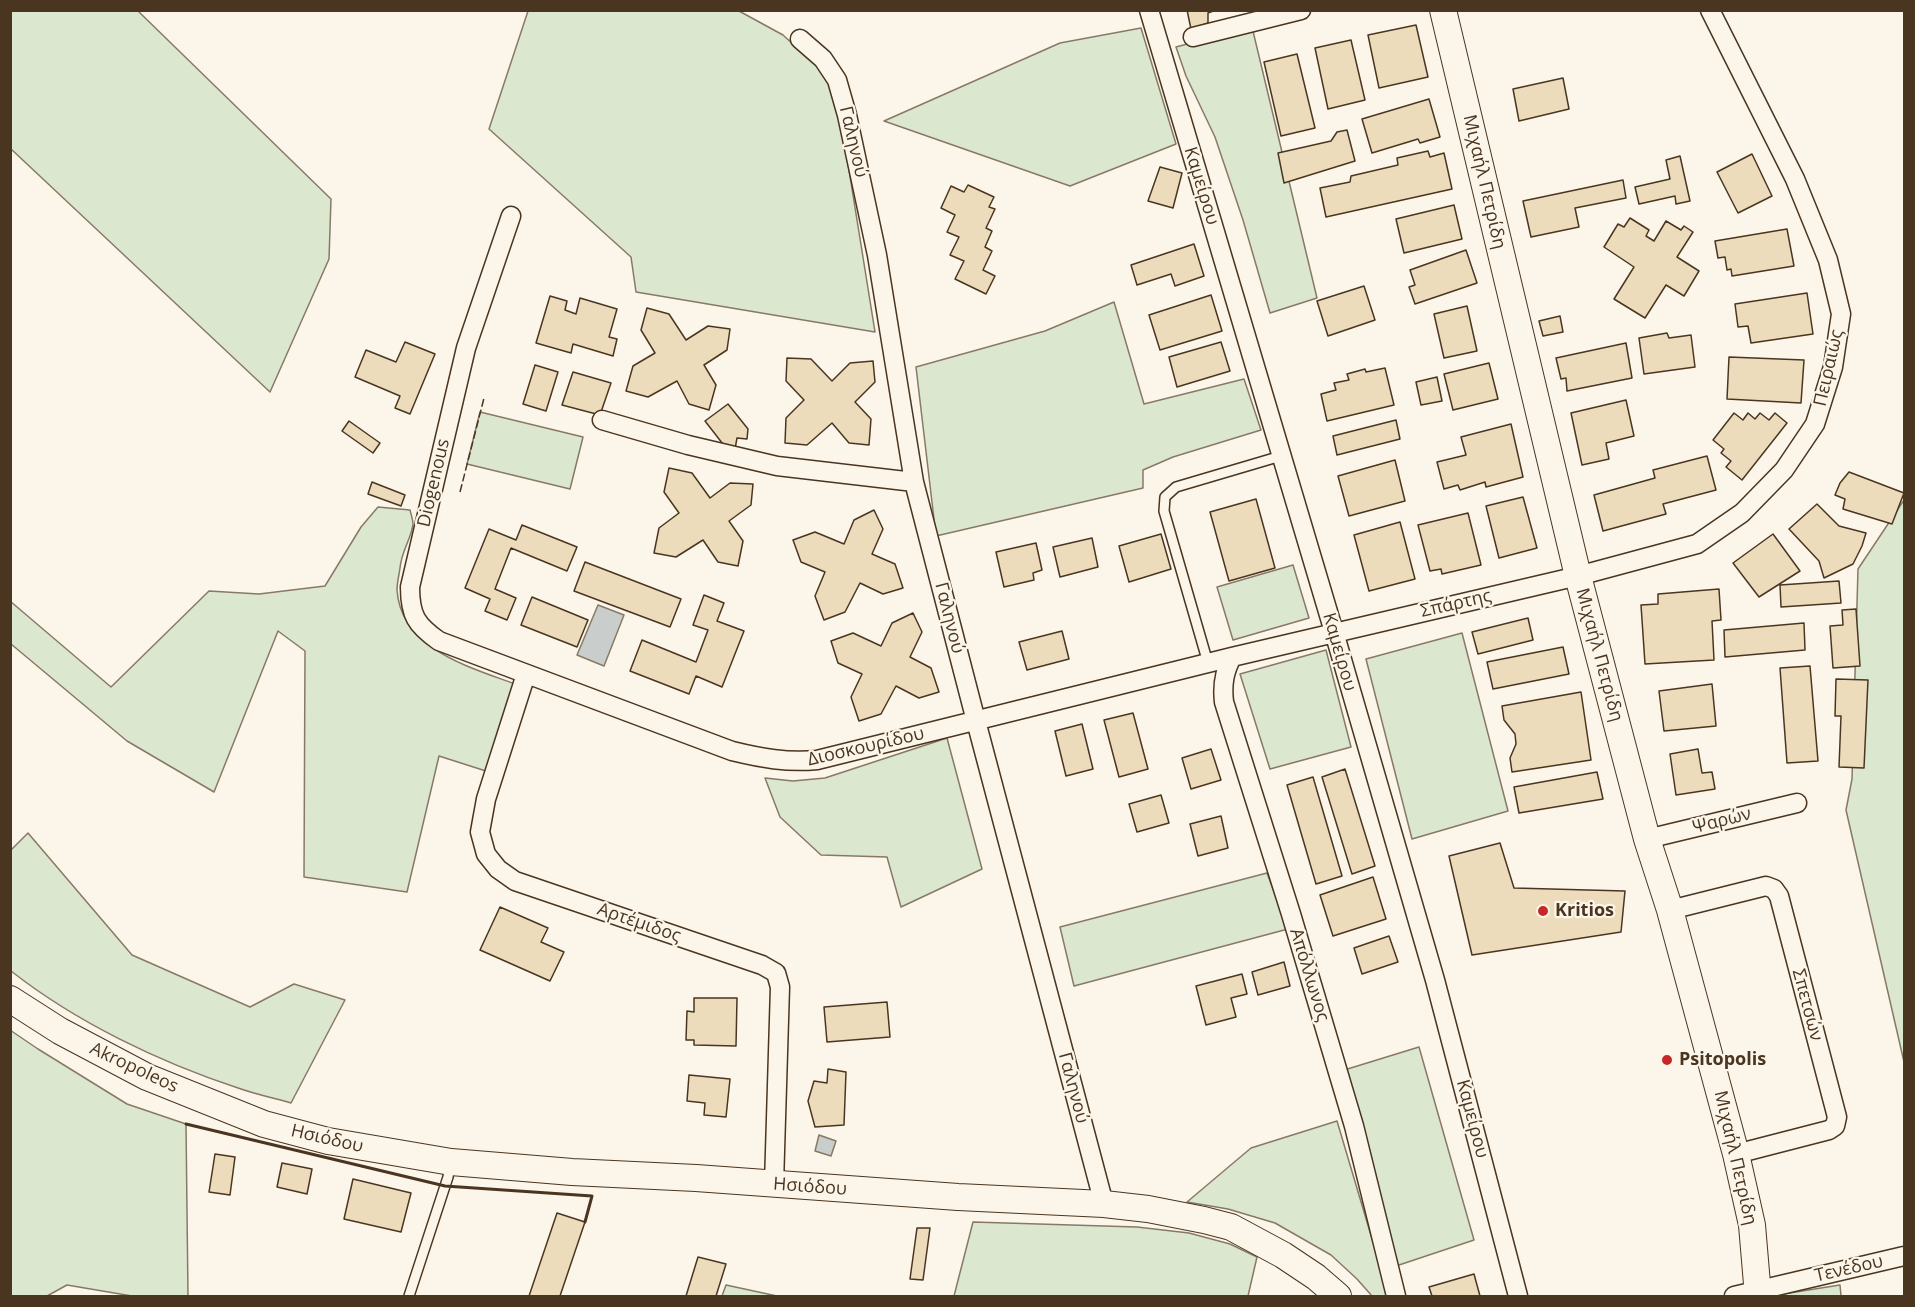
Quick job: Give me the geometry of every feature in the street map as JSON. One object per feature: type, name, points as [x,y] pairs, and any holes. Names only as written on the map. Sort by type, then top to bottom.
[{"type":"street","name":"Καμείρου","points":[[1149,10],[1435,980],[1518,1296]]},
{"type":"street","points":[[1193,37],[1301,10]]},
{"type":"street","name":"Μιχαήλ Πετρίδη","points":[[1443,10],[1578,576],[1647,839],[1670,910],[1736,1154],[1752,1225],[1759,1293]]},
{"type":"street","name":"Πειραιώς","points":[[1578,576],[1697,544],[1742,513],[1784,470],[1815,424],[1833,367],[1841,314],[1828,260],[1795,179],[1710,10]]},
{"type":"street","name":"Γαληνού","points":[[800,39],[823,58],[837,80],[848,115],[877,255],[914,482],[1104,1204]]},
{"type":"street","name":"Diogenous","points":[[415,619],[410,604],[410,587],[466,348],[512,216]]},
{"type":"street","points":[[602,420],[688,445],[777,466],[914,482]]},
{"type":"street","name":"Σπάρτης","points":[[1334,632],[1578,576]]},
{"type":"street","name":"Διοσκουρίδου","points":[[415,619],[425,631],[439,641],[732,752],[771,760],[796,762],[818,760],[1334,632]]},
{"type":"street","name":"Απόλλωνος","points":[[1232,657],[1222,686],[1224,702],[1291,914],[1354,1126],[1396,1296]]},
{"type":"street","name":"Αρτέμιδος","points":[[526,674],[486,799],[480,832],[486,854],[498,869],[515,881],[762,965],[776,973],[780,987],[774,1184]]},
{"type":"street","name":"Ψαρών","points":[[1647,839],[1797,803]]},
{"type":"street","name":"Σπετσών","points":[[1670,910],[1766,886],[1774,889],[1779,896],[1837,1117],[1835,1126],[1829,1130],[1736,1154]]},
{"type":"street","name":"Akropoleos","points":[[10,999],[60,1031],[147,1077],[264,1124]]},
{"type":"street","name":"Ησιόδου","points":[[264,1124],[328,1141],[451,1162],[958,1197],[1104,1204],[1148,1209],[1231,1227],[1283,1255],[1316,1277],[1338,1296]]},
{"type":"street","name":"Τενέδου","points":[[1734,1296],[1759,1293],[1905,1256]]},
{"type":"lane","points":[[1208,663],[1164,511],[1166,497],[1176,487],[1281,456]]},
{"type":"lane","points":[[409,1296],[451,1162]]},
{"type":"green space","points":[[10,11],[138,11],[331,199],[329,259],[270,392],[11,149]]},
{"type":"green space","points":[[528,11],[739,11],[783,35],[835,83],[875,332],[636,292],[631,257],[489,129]]},
{"type":"green space","points":[[1252,27],[1317,298],[1270,313],[1243,220],[1215,137],[1186,76],[1176,47]]},
{"type":"green space","points":[[1141,28],[1176,144],[1070,186],[884,121],[1060,43]]},
{"type":"green space","points":[[1114,302],[1144,404],[1244,379],[1261,430],[1173,457],[1143,470],[1143,488],[936,536],[916,367],[1045,331]]},
{"type":"green space","points":[[480,412],[583,437],[570,489],[467,464]]},
{"type":"green space","points":[[1904,500],[1904,1062],[1846,810],[1852,779],[1858,569]]},
{"type":"green space","points":[[378,507],[410,510],[412,529],[402,556],[397,590],[402,611],[411,628],[443,654],[462,664],[520,686],[489,772],[439,756],[407,892],[304,877],[305,651],[278,631],[214,792],[127,741],[11,644],[10,601],[111,687],[209,591],[259,594],[325,586],[361,527]]},
{"type":"green space","points":[[1293,565],[1309,618],[1233,640],[1217,587]]},
{"type":"green space","points":[[1462,633],[1508,811],[1412,839],[1366,659]]},
{"type":"green space","points":[[1326,650],[1351,747],[1270,769],[1240,674]]},
{"type":"green space","points":[[947,738],[982,869],[901,907],[887,857],[821,855],[780,817],[765,778],[793,781],[825,778]]},
{"type":"green space","points":[[28,833],[132,955],[250,1007],[294,984],[345,1000],[291,1103],[208,1078],[119,1039],[36,990],[11,971],[11,850]]},
{"type":"green space","points":[[1267,873],[1288,929],[1074,986],[1060,927]]},
{"type":"green space","points":[[10,1030],[127,1104],[186,1124],[188,1296],[132,1296],[67,1285],[47,1296],[11,1296]]},
{"type":"green space","points":[[1419,1047],[1474,1240],[1396,1266],[1341,1071]]},
{"type":"green space","points":[[1337,1121],[1389,1296],[1372,1296],[1331,1255],[1275,1223],[1228,1209],[1187,1202],[1251,1148]]},
{"type":"green space","points":[[973,1222],[1137,1227],[1189,1233],[1230,1244],[1257,1257],[1248,1296],[954,1296]]},
{"type":"green space","points":[[726,1285],[777,1296],[722,1296]]},
{"type":"green space","points":[[1840,1285],[1841,1296],[1782,1296],[1783,1294]]},
{"type":"shaded area","points":[[598,605],[624,615],[604,666],[577,655]]},
{"type":"shaded area","points":[[819,1135],[836,1141],[831,1156],[815,1151]]},
{"type":"building","points":[[1187,10],[1216,10],[1208,13],[1208,23],[1191,29]]},
{"type":"building","points":[[1416,25],[1428,77],[1379,88],[1368,35]]},
{"type":"building","points":[[1351,40],[1365,100],[1328,109],[1315,48]]},
{"type":"building","points":[[1297,54],[1315,128],[1281,136],[1264,62]]},
{"type":"building","points":[[1563,78],[1569,109],[1519,121],[1513,89]]},
{"type":"building","points":[[1429,99],[1440,137],[1420,143],[1418,139],[1372,153],[1362,119]]},
{"type":"building","points":[[1347,130],[1355,161],[1284,183],[1278,153],[1331,141],[1337,132]]},
{"type":"building","points":[[1428,151],[1430,157],[1444,153],[1452,189],[1326,217],[1320,188],[1350,182],[1351,176],[1398,165],[1397,158]]},
{"type":"building","points":[[1752,154],[1772,196],[1738,213],[1717,172]]},
{"type":"building","points":[[1680,156],[1690,201],[1676,204],[1675,196],[1639,204],[1635,187],[1670,179],[1666,160]]},
{"type":"building","points":[[1160,167],[1182,173],[1173,208],[1148,201]]},
{"type":"building","points":[[1623,180],[1626,198],[1575,208],[1579,227],[1531,237],[1523,201]]},
{"type":"building","points":[[968,185],[994,197],[989,207],[995,209],[986,228],[992,231],[985,247],[992,251],[983,270],[995,276],[986,294],[955,279],[964,261],[950,255],[959,237],[947,232],[955,215],[941,208],[951,186],[964,192]]},
{"type":"building","points":[[1454,205],[1462,239],[1404,253],[1396,219]]},
{"type":"building","points":[[1630,218],[1649,230],[1646,236],[1654,241],[1666,221],[1681,230],[1684,226],[1693,232],[1677,257],[1699,271],[1684,296],[1666,285],[1645,318],[1614,299],[1634,267],[1604,247],[1618,224],[1624,227]]},
{"type":"building","points":[[1787,229],[1794,266],[1732,276],[1731,269],[1727,270],[1725,257],[1718,258],[1715,241]]},
{"type":"building","points":[[1194,244],[1204,276],[1175,286],[1171,274],[1137,285],[1131,265]]},
{"type":"building","points":[[1466,250],[1477,283],[1415,304],[1409,287],[1415,285],[1410,270]]},
{"type":"building","points":[[1364,286],[1375,320],[1328,336],[1317,301]]},
{"type":"building","points":[[1807,293],[1813,334],[1751,343],[1748,326],[1738,327],[1735,304]]},
{"type":"building","points":[[1211,295],[1222,331],[1160,350],[1149,315]]},
{"type":"building","points":[[550,296],[567,301],[565,310],[576,314],[580,298],[617,309],[609,337],[617,339],[613,356],[573,344],[571,353],[536,343]]},
{"type":"building","points":[[1467,306],[1477,351],[1444,358],[1434,314]]},
{"type":"building","points":[[647,308],[669,314],[686,340],[708,326],[730,329],[727,350],[704,365],[716,385],[709,410],[689,404],[677,381],[648,397],[626,391],[633,366],[655,353],[641,330]]},
{"type":"building","points":[[1560,316],[1563,332],[1543,336],[1539,321]]},
{"type":"building","points":[[1667,333],[1669,338],[1691,335],[1695,367],[1644,374],[1639,338]]},
{"type":"building","points":[[405,342],[435,354],[410,414],[395,408],[400,396],[355,377],[366,350],[396,362]]},
{"type":"building","points":[[1221,342],[1230,371],[1177,387],[1169,357]]},
{"type":"building","points":[[1626,343],[1632,378],[1567,391],[1566,378],[1561,379],[1556,358]]},
{"type":"building","points":[[1729,357],[1804,360],[1801,403],[1727,399]]},
{"type":"building","points":[[787,358],[811,359],[832,381],[850,363],[873,361],[875,382],[855,402],[871,419],[869,445],[849,443],[832,423],[807,445],[785,443],[786,418],[804,400],[786,381]]},
{"type":"building","points":[[1489,363],[1498,399],[1453,410],[1444,374]]},
{"type":"building","points":[[535,365],[558,372],[546,411],[523,404]]},
{"type":"building","points":[[1385,368],[1394,405],[1327,421],[1321,394],[1336,390],[1334,383],[1349,380],[1347,374],[1365,369],[1366,372]]},
{"type":"building","points":[[573,372],[611,383],[600,415],[562,405]]},
{"type":"building","points":[[1437,377],[1442,401],[1421,405],[1416,382]]},
{"type":"building","points":[[1626,400],[1634,436],[1606,443],[1609,459],[1582,465],[1571,413]]},
{"type":"building","points":[[728,404],[748,429],[747,439],[737,438],[735,449],[726,448],[705,421]]},
{"type":"building","points":[[1734,413],[1743,420],[1748,413],[1755,419],[1760,413],[1769,420],[1775,413],[1787,423],[1742,480],[1726,467],[1731,461],[1721,453],[1724,449],[1713,440]]},
{"type":"building","points":[[1396,420],[1400,439],[1337,455],[1333,436]]},
{"type":"building","points":[[349,421],[380,443],[373,453],[342,431]]},
{"type":"building","points":[[1511,424],[1523,477],[1486,487],[1485,482],[1460,490],[1458,485],[1444,489],[1437,462],[1466,455],[1461,437]]},
{"type":"building","points":[[1707,456],[1716,490],[1663,504],[1666,514],[1603,531],[1594,495],[1655,478],[1653,470]]},
{"type":"building","points":[[1395,460],[1405,501],[1349,516],[1338,476]]},
{"type":"building","points":[[669,468],[692,473],[710,498],[730,483],[753,484],[751,505],[729,521],[743,541],[738,566],[718,562],[703,540],[676,557],[654,553],[659,528],[679,513],[664,492]]},
{"type":"building","points":[[1849,472],[1904,493],[1892,524],[1843,509],[1845,499],[1835,495],[1840,483]]},
{"type":"building","points":[[372,482],[405,495],[401,506],[368,494]]},
{"type":"building","points":[[1523,497],[1537,548],[1499,558],[1486,506]]},
{"type":"building","points":[[1256,499],[1275,568],[1229,581],[1210,512]]},
{"type":"building","points":[[1817,504],[1839,526],[1866,533],[1853,564],[1824,578],[1819,561],[1789,529]]},
{"type":"building","points":[[874,510],[883,529],[872,554],[895,564],[903,588],[883,594],[860,583],[845,612],[824,620],[815,596],[825,572],[801,562],[793,540],[815,532],[844,544],[854,520]]},
{"type":"building","points":[[1468,513],[1481,565],[1442,574],[1441,569],[1430,571],[1418,525]]},
{"type":"building","points":[[1400,522],[1415,579],[1369,591],[1354,535]]},
{"type":"building","points":[[522,525],[577,547],[567,571],[511,548],[495,589],[516,598],[507,620],[485,611],[490,599],[465,588],[489,529],[516,540]]},
{"type":"building","points":[[1161,534],[1171,569],[1129,582],[1119,546]]},
{"type":"building","points":[[1773,534],[1800,571],[1759,597],[1733,563]]},
{"type":"building","points":[[1092,538],[1098,567],[1060,577],[1053,547]]},
{"type":"building","points":[[1036,543],[1042,570],[1033,573],[1034,580],[1004,587],[996,552]]},
{"type":"building","points":[[585,562],[681,599],[670,627],[574,591]]},
{"type":"building","points":[[1839,581],[1841,603],[1781,607],[1780,585]]},
{"type":"building","points":[[1719,589],[1721,620],[1712,621],[1714,660],[1645,664],[1641,605],[1658,604],[1658,594]]},
{"type":"building","points":[[704,595],[724,603],[717,621],[744,631],[722,687],[696,676],[689,694],[630,671],[642,640],[696,662],[708,630],[693,625]]},
{"type":"building","points":[[532,597],[588,620],[577,647],[521,625]]},
{"type":"building","points":[[1856,609],[1860,666],[1833,668],[1830,626],[1843,625],[1842,610]]},
{"type":"building","points":[[913,613],[922,632],[910,657],[931,668],[939,692],[919,698],[896,686],[881,714],[859,721],[851,697],[862,674],[838,663],[831,641],[853,633],[881,646],[892,623]]},
{"type":"building","points":[[1528,618],[1533,640],[1478,654],[1472,632]]},
{"type":"building","points":[[1804,623],[1805,650],[1725,657],[1724,630]]},
{"type":"building","points":[[1062,631],[1069,659],[1027,670],[1019,642]]},
{"type":"building","points":[[1563,647],[1569,674],[1493,689],[1487,662]]},
{"type":"building","points":[[1810,666],[1818,761],[1787,763],[1780,668]]},
{"type":"building","points":[[1836,679],[1868,680],[1864,768],[1839,767],[1841,716],[1835,716]]},
{"type":"building","points":[[1712,684],[1716,726],[1664,731],[1659,691]]},
{"type":"building","points":[[1581,692],[1591,760],[1512,772],[1510,758],[1516,744],[1515,734],[1504,720],[1502,706]]},
{"type":"building","points":[[1133,713],[1148,769],[1119,777],[1104,720]]},
{"type":"building","points":[[1082,724],[1093,769],[1066,776],[1055,731]]},
{"type":"building","points":[[1211,749],[1221,780],[1191,789],[1182,758]]},
{"type":"building","points":[[1698,749],[1702,773],[1712,772],[1715,789],[1676,795],[1670,754]]},
{"type":"building","points":[[1345,769],[1375,866],[1352,874],[1322,777]]},
{"type":"building","points":[[1597,772],[1603,799],[1519,813],[1514,787]]},
{"type":"building","points":[[1313,777],[1342,876],[1316,884],[1287,785]]},
{"type":"building","points":[[1161,795],[1169,823],[1137,832],[1129,804]]},
{"type":"building","points":[[1221,816],[1228,848],[1198,856],[1190,824]]},
{"type":"building","name":"Kritios","points":[[1500,843],[1514,888],[1625,891],[1621,932],[1472,955],[1449,856]]},
{"type":"building","points":[[1373,877],[1386,919],[1333,936],[1320,895]]},
{"type":"building","points":[[500,907],[548,928],[541,942],[564,952],[550,981],[480,950]]},
{"type":"building","points":[[1389,936],[1398,962],[1362,974],[1354,948]]},
{"type":"building","points":[[1284,962],[1290,986],[1258,995],[1252,972]]},
{"type":"building","points":[[1242,974],[1247,994],[1231,998],[1236,1017],[1206,1025],[1196,986]]},
{"type":"building","points":[[694,998],[737,998],[736,1046],[694,1045],[694,1040],[686,1040],[687,1011],[694,1012]]},
{"type":"building","points":[[887,1002],[890,1037],[827,1042],[824,1007]]},
{"type":"building","points":[[828,1069],[846,1072],[844,1125],[815,1127],[808,1101],[814,1081],[827,1083]]},
{"type":"building","points":[[689,1075],[730,1079],[726,1117],[704,1115],[705,1103],[687,1101]]},
{"type":"building","points":[[215,1154],[235,1157],[230,1195],[209,1192]]},
{"type":"building","points":[[282,1163],[312,1169],[307,1194],[277,1187]]},
{"type":"building","points":[[353,1179],[411,1193],[401,1232],[344,1219]]},
{"type":"building","points":[[557,1213],[585,1222],[560,1296],[529,1296]]},
{"type":"building","points":[[917,1228],[930,1228],[923,1280],[910,1279]]},
{"type":"building","points":[[698,1257],[726,1264],[716,1296],[686,1296]]},
{"type":"building","points":[[1474,1274],[1480,1296],[1432,1296],[1429,1287]]},
{"type":"fence","points":[[460,492],[484,398]]},
{"type":"wall","points":[[186,1124],[445,1186],[592,1196],[585,1222]]},
{"type":"place","name":"Kritios","points":[[1543,911]]},
{"type":"place","name":"Psitopolis","points":[[1667,1060]]}]
